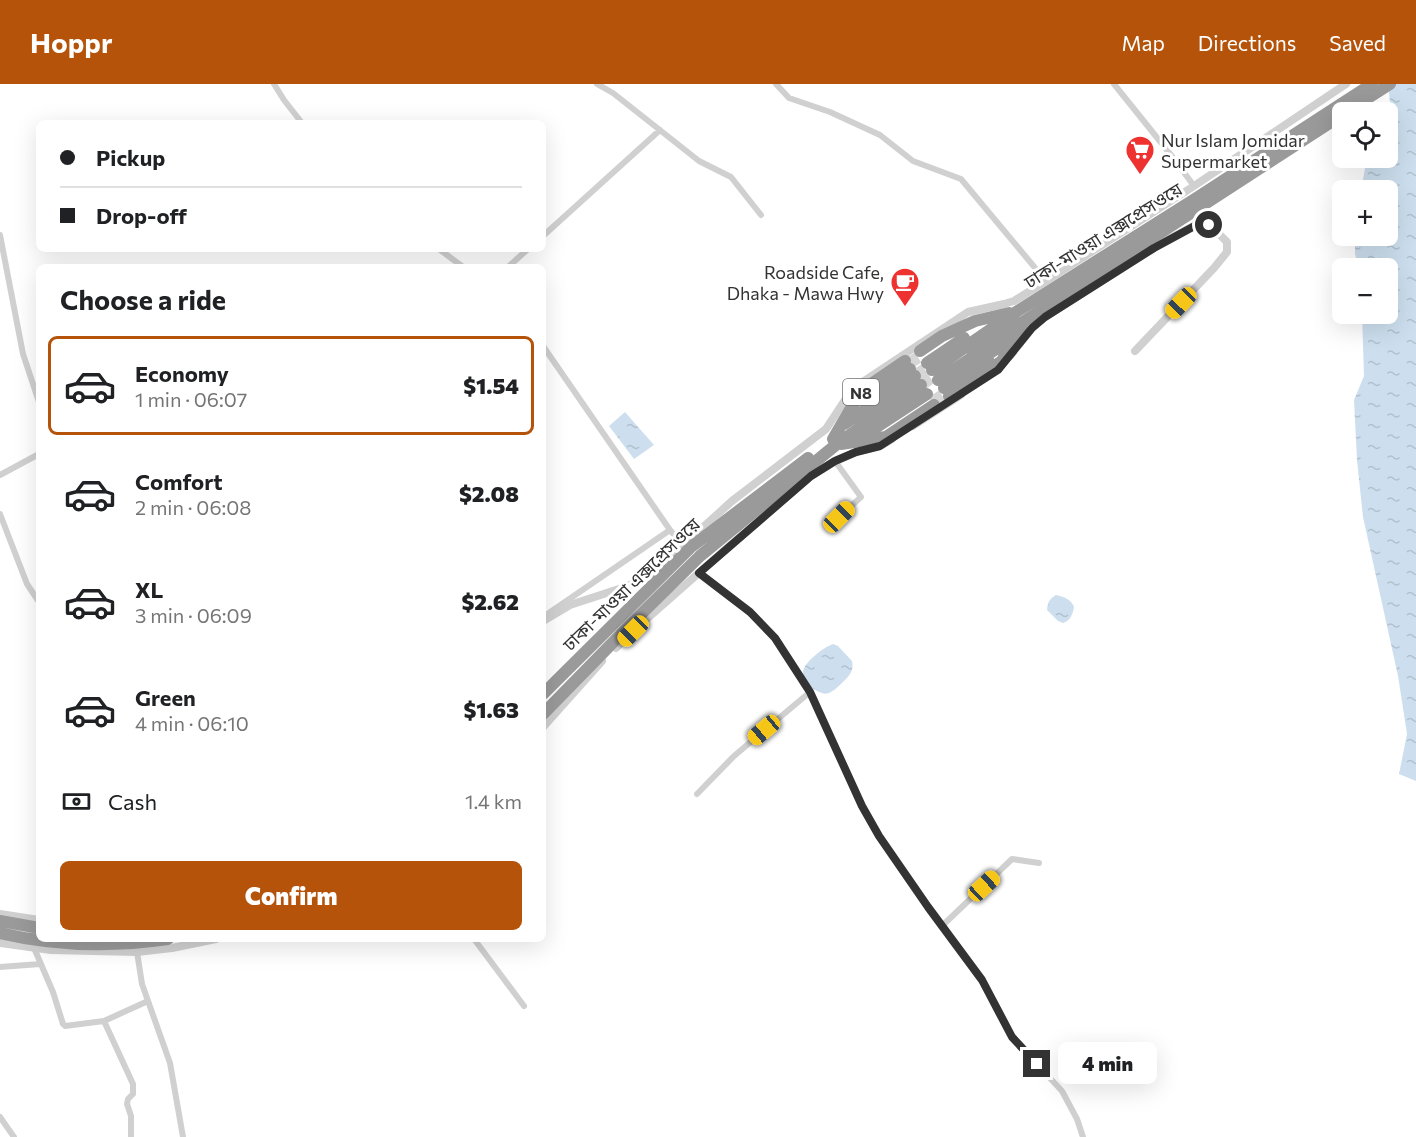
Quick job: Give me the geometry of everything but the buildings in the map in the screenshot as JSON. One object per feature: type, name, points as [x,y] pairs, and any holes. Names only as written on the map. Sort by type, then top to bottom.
[{"type":"highway","points":[[1366,92],[1390,84]]},
{"type":"highway","name":"ঢাকা-মাওয়া এক্সপ্রেসওয়ে","points":[[934,373],[1198,197],[1366,92]]},
{"type":"highway","name":"ঢাকা-মাওয়া এক্সপ্রেসওয়ে","points":[[934,373],[1332,122]]},
{"type":"highway","name":"ঢাকা-মাওয়া এক্সপ্রেসওয়ে","points":[[934,373],[942,336],[1005,327]]},
{"type":"highway","name":"ঢাকা-মাওয়া এক্সপ্রেসওয়ে","points":[[934,373],[1005,327]]},
{"type":"highway","name":"ঢাকা-মাওয়া এক্সপ্রেসওয়ে","points":[[934,373],[1005,327]]},
{"type":"highway","name":"ঢাকা-মাওয়া এক্সপ্রেসওয়ে","points":[[849,413],[920,383]]},
{"type":"highway","name":"ঢাকা-মাওয়া এক্সপ্রেসওয়ে","points":[[849,413],[920,383]]},
{"type":"highway","name":"ঢাকা-মাওয়া এক্সপ্রেসওয়ে","points":[[546,711],[700,556],[852,441],[920,383]]},
{"type":"highway","name":"ঢাকা-মাওয়া এক্সপ্রেসওয়ে","points":[[546,691],[691,547],[852,441],[920,383]]},
{"type":"highway","name":"ঢাকা-মাওয়া এক্সপ্রেসওয়ে","points":[[852,441],[885,434],[920,383]]},
{"type":"highway","name":"ঢাকা-মাওয়া এক্সপ্রেসওয়ে","points":[[849,413],[852,441]]},
{"type":"highway","points":[[0,921],[36,927]]},
{"type":"highway","points":[[0,933],[36,940]]},
{"type":"highway","points":[[51,942],[81,945],[146,942]]},
{"type":"street","points":[[273,84],[300,120]]},
{"type":"street","points":[[597,84],[613,93],[699,161],[731,177],[761,215]]},
{"type":"street","points":[[776,84],[789,98],[830,112],[880,135],[913,161],[961,179],[1046,282]]},
{"type":"street","points":[[1114,84],[1194,186]]},
{"type":"street","points":[[546,619],[570,605],[628,586],[644,578],[670,558],[732,501],[826,429],[849,394],[864,381],[968,312],[1014,301],[1046,282],[1346,84]]},
{"type":"street","points":[[546,233],[660,130]]},
{"type":"street","points":[[546,724],[625,638],[811,476],[835,461],[856,452],[880,446],[903,432],[998,370],[1032,328],[1045,317],[1154,248],[1202,222],[1209,225],[1227,242],[1227,252],[1134,351]]},
{"type":"street","points":[[0,236],[23,354],[36,393]]},
{"type":"street","points":[[443,252],[459,264]]},
{"type":"street","points":[[511,264],[525,252]]},
{"type":"street","points":[[546,350],[682,545]]},
{"type":"street","points":[[0,475],[36,456]]},
{"type":"street","points":[[835,461],[861,496],[839,517]]},
{"type":"street","points":[[0,514],[27,584],[36,598]]},
{"type":"street","points":[[546,615],[670,530]]},
{"type":"street","points":[[699,573],[750,612],[775,638],[810,692],[862,806],[879,836],[982,980],[1012,1037],[1062,1091],[1077,1119],[1083,1137]]},
{"type":"street","points":[[697,794],[734,756],[810,692]]},
{"type":"street","points":[[942,926],[1012,859],[1039,863]]},
{"type":"street","points":[[0,914],[36,920]]},
{"type":"street","points":[[25,918],[36,915]]},
{"type":"street","points":[[0,943],[51,951],[137,952],[201,942]]},
{"type":"street","points":[[476,942],[524,1006]]},
{"type":"street","points":[[34,948],[64,1025],[104,1021],[148,1001]]},
{"type":"street","points":[[137,952],[142,984],[171,1064],[183,1137]]},
{"type":"street","points":[[0,967],[40,964]]},
{"type":"street","points":[[104,1021],[133,1084],[133,1094],[127,1104],[131,1116],[131,1137]]},
{"type":"street","points":[[0,1117],[14,1137]]},
{"type":"water","points":[[1388,84],[1416,84],[1416,781],[1399,774],[1407,734],[1398,676],[1363,517],[1354,400],[1364,376],[1362,324],[1398,324],[1398,258],[1356,258],[1355,254],[1355,246],[1398,246],[1398,180],[1363,180],[1365,168],[1398,168],[1398,102],[1390,102]]},
{"type":"water","points":[[625,412],[654,445],[634,459],[609,426]]},
{"type":"water","points":[[1056,595],[1069,600],[1074,607],[1071,617],[1063,623],[1047,610],[1049,601]]},
{"type":"water","points":[[833,644],[838,646],[852,661],[852,667],[850,674],[841,684],[825,694],[816,690],[805,680],[803,672],[815,655]]},
{"type":"tunnel","points":[[908,364],[922,355]]},
{"type":"tunnel","points":[[915,376],[929,366]]},
{"type":"tunnel","points":[[921,385],[935,375]]},
{"type":"tunnel","points":[[932,402],[946,393]]},
{"type":"place","name":"Nur Islam Jomidar Supermarket","points":[[1140,176]]},
{"type":"place","name":"Roadside Cafe, Dhaka - Mawa Hwy","points":[[905,308]]},
{"type":"route","points":[[1037,1064],[1012,1037],[982,980],[879,836],[862,806],[810,692],[775,638],[750,612],[699,573],[811,476],[835,461],[856,452],[880,446],[903,432],[998,370],[1032,328],[1045,317],[1154,248],[1202,222],[1209,225]]}]
